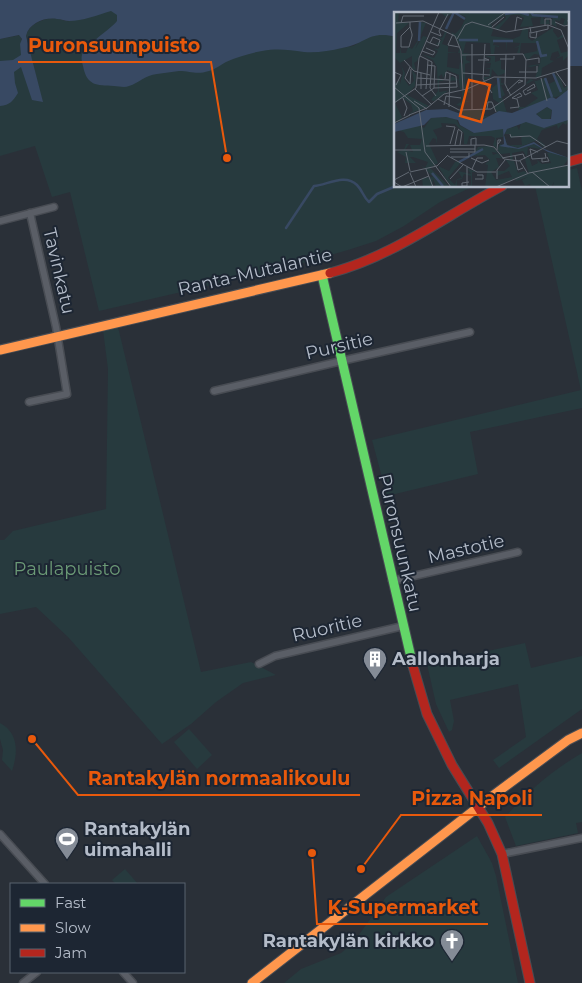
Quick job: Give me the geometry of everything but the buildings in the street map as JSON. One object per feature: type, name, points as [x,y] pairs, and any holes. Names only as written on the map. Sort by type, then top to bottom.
[{"type":"street","name":"Ranta-Mutalantie","points":[[0,350],[322,275],[384,253],[498,188]]},
{"type":"street","points":[[0,221],[54,207]]},
{"type":"street","name":"Tavinkatu","points":[[29,402],[67,394],[57,336],[30,213]]},
{"type":"street","name":"Puronsuunkatu","points":[[322,275],[417,684],[427,714],[452,765],[488,823],[502,854],[530,983]]},
{"type":"street","name":"Pursitie","points":[[214,391],[470,332]]},
{"type":"street","name":"Mastotie","points":[[392,581],[518,552]]},
{"type":"street","name":"Ruoritie","points":[[259,664],[275,656],[403,626]]},
{"type":"street","points":[[252,983],[398,868],[568,740],[582,733]]},
{"type":"street","points":[[0,834],[44,883]]},
{"type":"street","points":[[502,854],[582,838]]},
{"type":"street","points":[[23,983],[35,973]]},
{"type":"street","points":[[124,973],[133,983]]},
{"type":"green space","points":[[116,6],[335,49],[353,46],[369,37],[381,34],[394,37],[394,188],[470,188],[440,202],[404,226],[376,241],[289,267],[99,311],[70,192],[52,197],[35,146],[0,156],[0,39],[20,35],[42,101],[26,36],[33,25],[45,20],[54,18],[70,21]]},
{"type":"green space","points":[[577,168],[582,191],[582,408],[470,432],[478,474],[387,496],[372,440],[581,390],[535,188],[570,188],[570,170]]},
{"type":"green space","name":"Paulapuisto","points":[[118,327],[201,672],[251,662],[276,675],[243,683],[162,744],[68,637],[36,607],[0,614],[0,540],[4,540],[13,531],[106,509],[108,369],[103,330]]},
{"type":"green space","points":[[525,643],[531,668],[582,656],[582,709],[499,768],[493,760],[526,737],[518,684],[450,700],[454,721],[452,730],[449,732],[436,704],[427,664]]},
{"type":"green space","points":[[0,723],[11,732],[14,738],[16,751],[12,771],[2,760],[3,750],[0,739]]},
{"type":"green space","points":[[189,729],[212,755],[197,769],[174,742]]},
{"type":"green space","points":[[582,753],[582,822],[576,823],[578,833],[516,846],[505,817],[541,782]]},
{"type":"green space","points":[[477,836],[492,863],[496,876],[518,983],[284,983],[301,969],[341,953],[353,943],[386,897]]},
{"type":"green space","points":[[125,869],[137,883],[115,883],[112,880]]},
{"type":"water","points":[[0,0],[582,0],[582,66],[570,66],[570,12],[394,12],[394,37],[373,36],[350,46],[323,52],[278,49],[262,51],[235,58],[204,72],[179,71],[153,75],[125,87],[93,83],[85,73],[82,61],[83,51],[117,21],[117,15],[111,11],[79,20],[48,19],[34,24],[26,36],[43,102],[32,100],[21,67],[14,72],[18,93],[11,102],[0,106],[0,61],[13,60],[21,55],[20,44],[22,39],[19,35],[0,39]]},
{"type":"waterway","points":[[286,228],[314,186],[347,180],[357,185],[369,202],[377,194],[394,187]]},
{"type":"traffic: fast","points":[[322,275],[413,666]]},
{"type":"traffic: slow","points":[[0,350],[330,273]]},
{"type":"traffic: slow","points":[[252,983],[495,794],[568,740],[582,733]]},
{"type":"traffic: jam","points":[[570,161],[582,158]]},
{"type":"traffic: jam","points":[[330,273],[353,266],[398,246],[498,188]]},
{"type":"traffic: jam","points":[[413,666],[427,714],[452,765],[488,823],[502,854],[530,983]]},
{"type":"place","name":"Puronsuunpuisto","points":[[227,158]]},
{"type":"place","name":"Aallonharja","points":[[375,680]]},
{"type":"place","name":"Rantakylän normaalikoulu","points":[[32,739]]},
{"type":"place","name":"K-Supermarket","points":[[312,853]]},
{"type":"place","name":"Rantakylän uimahalli","points":[[67,860]]},
{"type":"place","name":"Pizza Napoli","points":[[361,869]]},
{"type":"place","name":"Rantakylän kirkko","points":[[452,962]]}]
